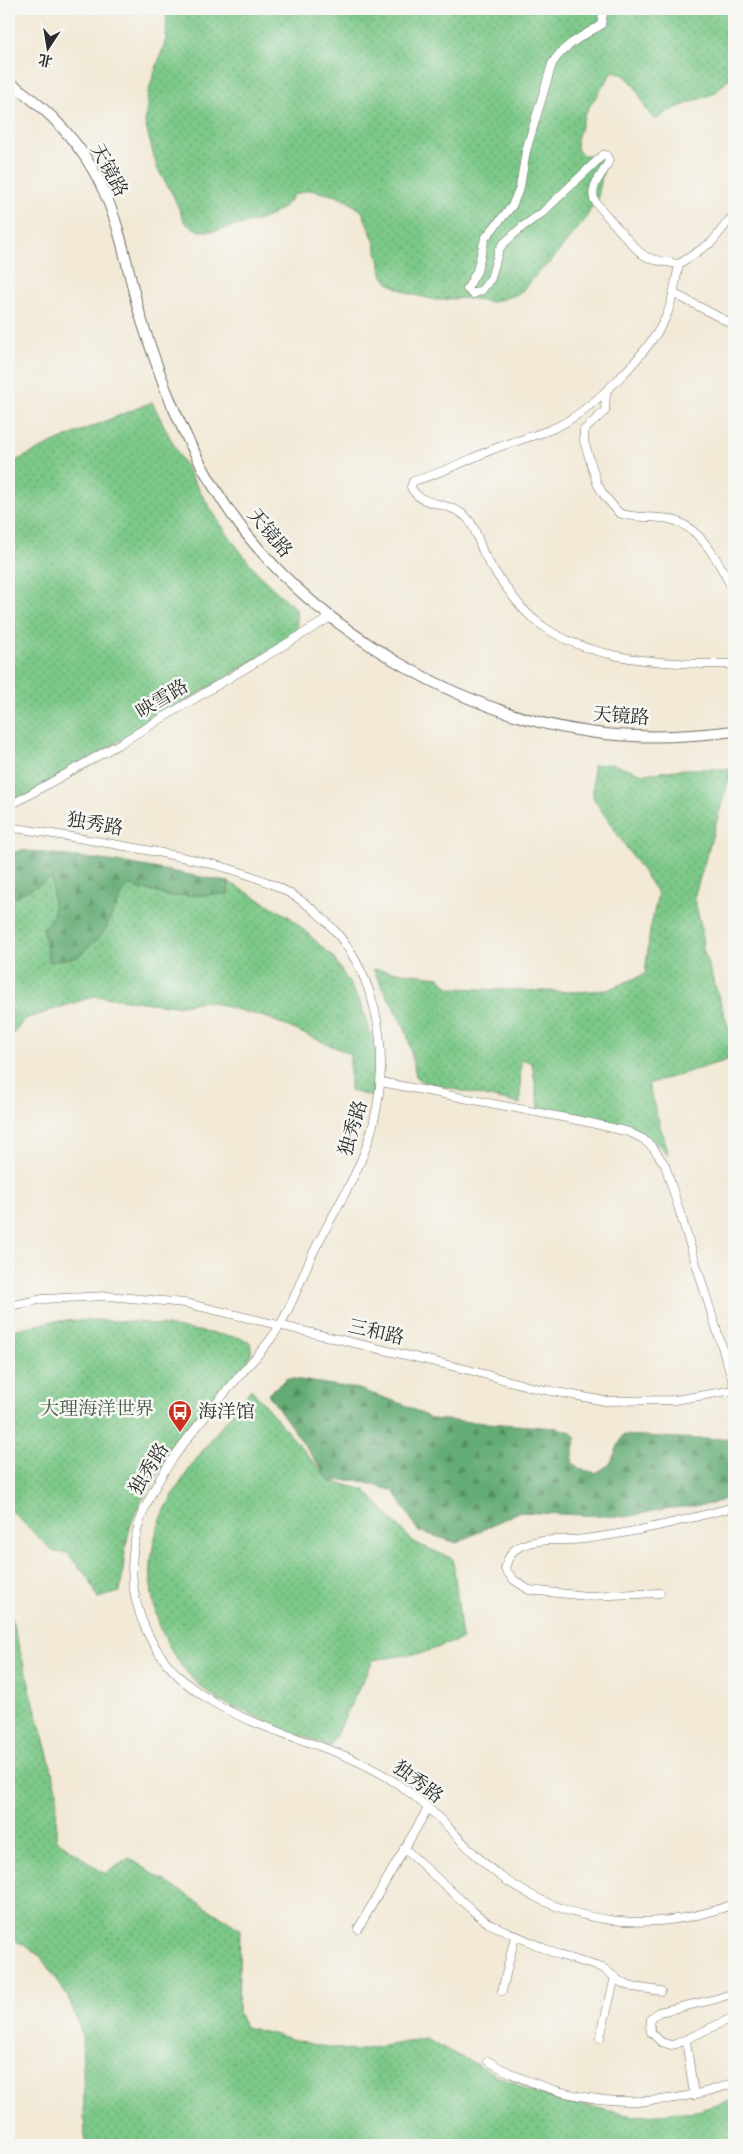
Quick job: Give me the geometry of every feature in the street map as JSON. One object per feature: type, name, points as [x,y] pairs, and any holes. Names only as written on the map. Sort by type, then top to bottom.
[{"type":"street","points":[[604,9],[601,25],[579,37],[561,52],[552,64],[526,151],[520,187],[512,206],[485,238],[477,271],[466,289],[473,294],[482,290],[491,278],[502,245],[522,227],[542,213],[603,155],[606,155],[609,160],[598,178],[594,189],[594,199],[600,209],[642,254],[679,264]]},
{"type":"street","name":"天镜路","points":[[9,82],[39,105],[64,131],[84,156],[102,186],[116,223],[153,354],[178,417],[214,487],[263,554],[298,589],[331,617],[379,651],[432,680],[492,706],[542,722],[591,733],[627,736],[670,736],[734,731]]},
{"type":"street","points":[[734,214],[712,242],[679,264],[670,307],[659,329],[606,393],[553,428],[491,450],[448,470],[414,481],[411,487],[412,491],[421,499],[452,508],[467,518],[473,526],[484,555],[520,606],[534,622],[558,637],[591,649],[662,664],[734,664]]},
{"type":"street","points":[[673,293],[734,325]]},
{"type":"street","points":[[606,393],[605,411],[587,427],[584,434],[586,450],[603,494],[619,513],[679,522],[695,534],[712,552],[734,592]]},
{"type":"street","name":"映雪路","points":[[9,806],[119,744],[331,617]]},
{"type":"street","name":"独秀路","points":[[9,827],[115,844],[213,864],[256,877],[280,888],[302,901],[327,922],[341,939],[366,982],[380,1027],[381,1082],[374,1123],[360,1163],[316,1247],[280,1326],[174,1457],[149,1496],[138,1526],[134,1554],[133,1584],[139,1612],[149,1637],[162,1658],[184,1683],[199,1695],[237,1716],[351,1759],[372,1768],[394,1781],[428,1808],[498,1875],[533,1895],[574,1912],[614,1921],[650,1923],[690,1918],[734,1904]]},
{"type":"street","points":[[381,1082],[587,1122],[628,1132],[643,1139],[654,1149],[665,1165],[734,1385]]},
{"type":"street","name":"三和路","points":[[9,1306],[42,1299],[108,1296],[185,1303],[469,1370],[535,1388],[605,1401],[675,1400],[734,1390]]},
{"type":"street","points":[[660,1593],[586,1596],[529,1590],[514,1580],[506,1569],[507,1560],[514,1549],[532,1542],[583,1540],[682,1521],[734,1507]]},
{"type":"street","points":[[358,1929],[428,1808]]},
{"type":"street","points":[[404,1848],[472,1911],[488,1922],[559,1955],[603,1968],[622,1983],[633,1987],[661,1991]]},
{"type":"street","points":[[502,1991],[515,1936]]},
{"type":"street","points":[[600,2038],[615,1977]]},
{"type":"street","points":[[734,1993],[654,2014],[650,2028],[651,2032],[661,2042],[671,2045],[686,2040],[734,2017]]},
{"type":"street","points":[[686,2040],[694,2095]]},
{"type":"street","points":[[488,2061],[535,2085],[585,2096],[647,2101],[673,2099],[734,2083]]},
{"type":"green space","points":[[167,9],[734,9],[734,74],[715,93],[671,110],[655,120],[629,80],[622,74],[613,71],[585,113],[576,143],[578,151],[583,155],[606,157],[598,197],[584,221],[551,261],[516,295],[492,302],[467,298],[436,300],[410,294],[388,283],[383,276],[375,243],[362,211],[341,197],[310,190],[295,194],[285,206],[272,215],[257,221],[214,231],[199,231],[185,223],[173,195],[157,168],[145,123],[148,92],[166,39]]},
{"type":"green space","points":[[152,402],[185,466],[223,527],[257,572],[296,609],[298,634],[9,807],[9,464],[59,440]]},
{"type":"green space","points":[[613,764],[644,774],[684,769],[732,769],[694,898],[702,929],[703,949],[734,1044],[734,1058],[648,1084],[668,1154],[653,1140],[640,1133],[539,1108],[532,1063],[521,1059],[520,1104],[423,1082],[416,1076],[407,1033],[373,969],[439,977],[450,988],[576,992],[607,990],[645,974],[650,930],[658,894],[593,798],[593,765]]},
{"type":"green space","points":[[21,850],[126,863],[229,882],[228,894],[170,896],[127,885],[102,935],[77,957],[49,962],[43,928],[54,914],[52,878],[9,900],[9,854]]},
{"type":"green space","points":[[52,877],[54,915],[101,935],[127,885],[170,896],[228,894],[229,882],[290,917],[334,958],[359,1000],[375,1047],[377,1098],[350,1091],[350,1054],[268,1018],[205,1001],[175,1006],[95,996],[25,1019],[9,1039],[9,900]]},
{"type":"green space","name":"大理海洋世界","points":[[54,1321],[141,1322],[242,1338],[250,1343],[251,1349],[250,1358],[245,1366],[178,1446],[161,1469],[135,1514],[125,1549],[120,1592],[98,1598],[89,1579],[67,1553],[54,1552],[9,1509],[9,1331]]},
{"type":"green space","points":[[287,1378],[359,1389],[405,1405],[432,1419],[557,1428],[572,1432],[576,1439],[572,1462],[580,1469],[596,1473],[610,1464],[623,1435],[701,1439],[734,1438],[734,1495],[712,1504],[663,1509],[626,1517],[518,1512],[457,1543],[418,1531],[394,1491],[357,1480],[330,1481],[268,1394]]},
{"type":"green space","points":[[251,1389],[330,1481],[365,1490],[413,1542],[453,1559],[462,1639],[422,1653],[373,1660],[330,1747],[218,1700],[196,1683],[179,1662],[165,1638],[156,1613],[151,1586],[151,1559],[157,1532],[167,1506],[185,1475]]},
{"type":"green space","points":[[9,1615],[57,1789],[56,1839],[105,1874],[129,1858],[240,1929],[238,2012],[245,2027],[315,2045],[354,2051],[425,2039],[534,2093],[632,2116],[696,2111],[734,2100],[734,2145],[85,2145],[82,2034],[68,1997],[38,1953],[9,1937]]},
{"type":"place","name":"海洋馆","points":[[180,1433]]}]
